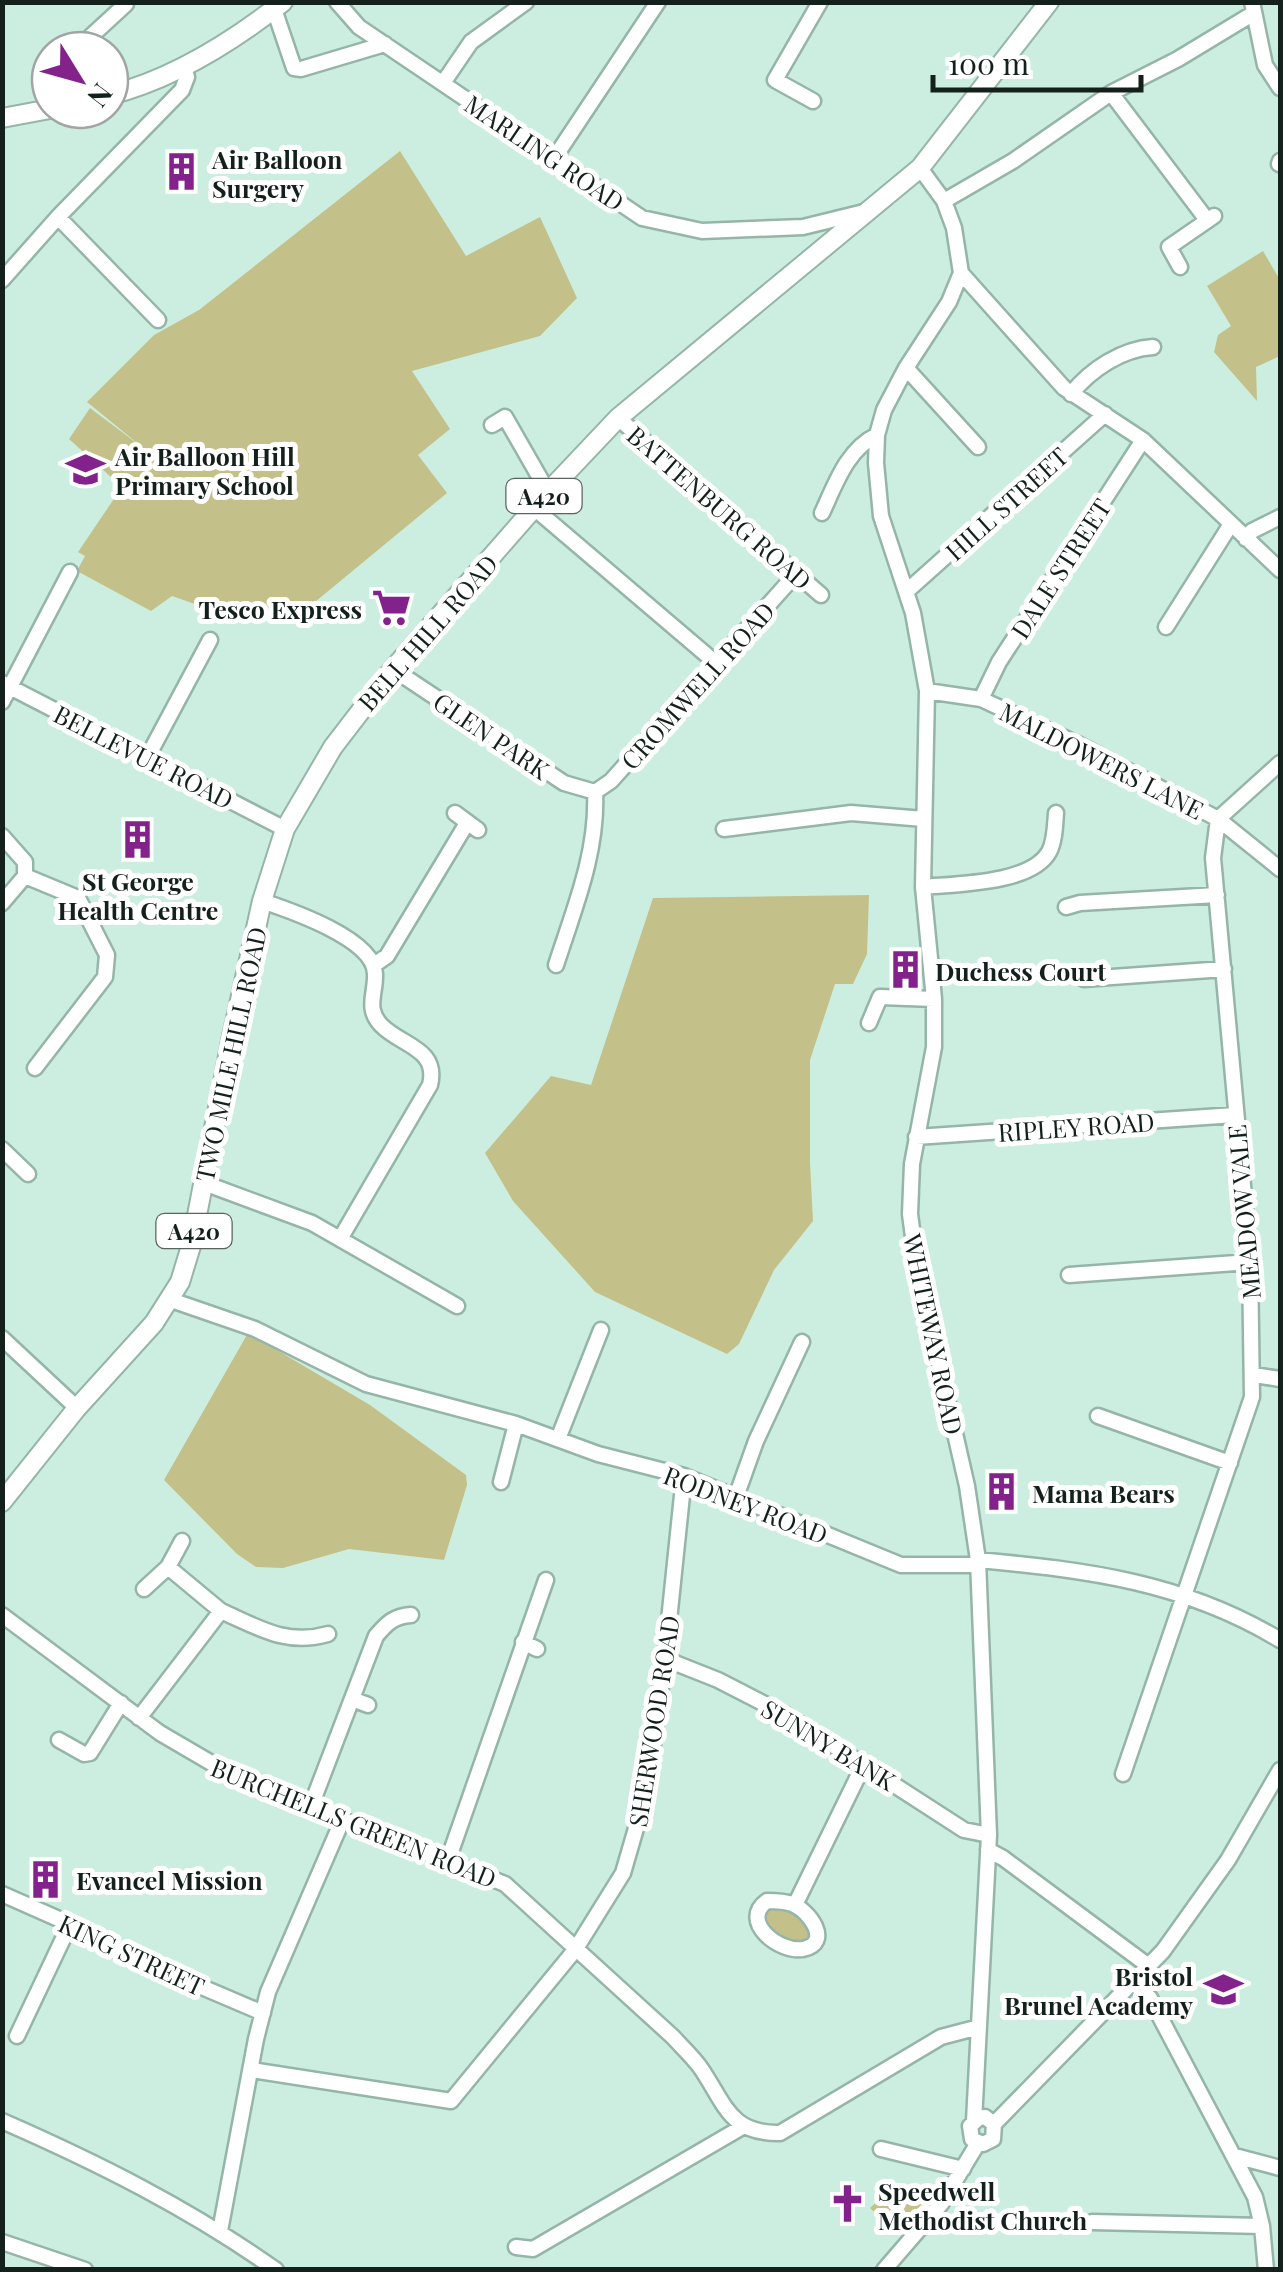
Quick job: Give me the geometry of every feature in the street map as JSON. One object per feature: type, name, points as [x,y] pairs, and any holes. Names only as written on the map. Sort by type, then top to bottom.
[{"type":"main road","name":"A420","points":[[920,168],[1049,2]]},
{"type":"main road","points":[[130,90],[184,66],[279,6]]},
{"type":"main road","points":[[2,118],[30,113]]},
{"type":"main road","name":"BELL HILL ROAD","points":[[262,901],[285,829],[333,747],[393,669],[548,492],[618,418],[920,168]]},
{"type":"main road","name":"TWO MILE HILL ROAD","points":[[2,1502],[171,1300],[191,1246],[230,1041],[262,901]]},
{"type":"street","name":"MARLING ROAD","points":[[337,2],[385,44],[642,218],[702,231],[803,227],[871,210]]},
{"type":"street","points":[[444,83],[471,42],[526,2]]},
{"type":"street","points":[[553,160],[658,2]]},
{"type":"street","points":[[813,102],[774,80],[772,72],[820,2]]},
{"type":"street","points":[[98,30],[126,4]]},
{"type":"street","points":[[279,6],[294,68],[385,44]]},
{"type":"street","points":[[944,201],[1013,161],[1111,93],[1178,58],[1253,8],[1265,65],[1280,88]]},
{"type":"street","points":[[2,280],[58,216],[182,90],[187,77],[184,66]]},
{"type":"street","points":[[1111,93],[1211,218],[1169,247],[1180,267]]},
{"type":"street","points":[[920,168],[944,201],[954,228],[961,273],[1071,394],[1143,440],[1280,570]]},
{"type":"street","points":[[58,216],[158,320]]},
{"type":"street","name":"WHITEWAY ROAD","points":[[961,273],[946,308],[906,368],[884,410],[877,435],[876,490],[907,591],[927,691],[923,887],[934,999],[934,1047],[909,1190],[913,1243],[967,1486],[978,1562],[988,1843],[974,2121]]},
{"type":"street","points":[[1071,394],[1086,378],[1126,352],[1153,347]]},
{"type":"street","points":[[906,368],[978,447]]},
{"type":"street","name":"HILL STREET","points":[[907,591],[1105,414]]},
{"type":"street","points":[[492,425],[504,416],[548,492]]},
{"type":"street","name":"BATTENBURG ROAD","points":[[618,418],[821,595]]},
{"type":"street","name":"WHITEWAY ROAD","points":[[822,513],[845,465],[864,442],[877,435]]},
{"type":"street","name":"DALE STREET","points":[[982,699],[999,662],[1143,440]]},
{"type":"street","points":[[534,508],[716,663]]},
{"type":"street","points":[[1246,539],[1252,531],[1280,517]]},
{"type":"street","points":[[1166,627],[1231,524]]},
{"type":"street","points":[[2,702],[6,685],[70,572]]},
{"type":"street","name":"CROMWELL ROAD","points":[[595,792],[610,781],[796,574]]},
{"type":"street","points":[[147,758],[210,640]]},
{"type":"street","name":"GLEN PARK","points":[[393,669],[564,783],[595,792]]},
{"type":"street","name":"BELLEVUE ROAD","points":[[6,685],[285,829]]},
{"type":"street","name":"MALDOWERS LANE","points":[[927,691],[982,699],[1080,745],[1218,819],[1280,870]]},
{"type":"street","points":[[1218,819],[1280,763]]},
{"type":"street","points":[[556,965],[585,878],[596,819],[595,792]]},
{"type":"street","points":[[923,887],[1002,879],[1031,866],[1050,850],[1056,813]]},
{"type":"street","points":[[724,829],[850,814],[924,820]]},
{"type":"street","name":"MEADOW VALE","points":[[1123,1774],[1252,1397],[1250,1262],[1213,858],[1218,819]]},
{"type":"street","points":[[374,965],[388,956],[467,822]]},
{"type":"street","points":[[2,836],[26,862],[25,876],[2,904]]},
{"type":"street","points":[[25,876],[78,898],[107,955],[105,977],[35,1068]]},
{"type":"street","points":[[1066,907],[1218,895]]},
{"type":"street","points":[[262,901],[304,914],[364,952],[376,975],[371,996],[374,1015],[388,1031],[422,1052],[432,1067],[432,1076],[340,1239]]},
{"type":"street","points":[[1084,979],[1224,968]]},
{"type":"street","points":[[869,1023],[880,997],[934,999]]},
{"type":"street","name":"RIPLEY ROAD","points":[[916,1136],[1235,1115]]},
{"type":"street","points":[[2,1150],[28,1174]]},
{"type":"street","points":[[204,1183],[312,1223],[456,1306]]},
{"type":"street","points":[[1069,1275],[1250,1262]]},
{"type":"street","name":"RODNEY ROAD","points":[[171,1300],[266,1334],[366,1384],[516,1424],[684,1476],[902,1565],[978,1562],[1089,1570],[1184,1595],[1226,1611],[1280,1640]]},
{"type":"street","points":[[558,1440],[600,1330]]},
{"type":"street","points":[[2,1338],[77,1408]]},
{"type":"street","points":[[736,1496],[756,1440],[802,1342]]},
{"type":"street","points":[[1254,1375],[1280,1379]]},
{"type":"street","points":[[1098,1416],[1230,1463]]},
{"type":"street","points":[[501,1482],[516,1424]]},
{"type":"street","name":"SHERWOOD ROAD","points":[[252,2070],[451,2100],[575,1950],[623,1873],[646,1794],[666,1659],[684,1476]]},
{"type":"street","points":[[144,1590],[168,1567],[182,1541]]},
{"type":"street","points":[[168,1567],[222,1612],[286,1638],[306,1640],[328,1634]]},
{"type":"street","points":[[447,1863],[530,1646],[546,1580]]},
{"type":"street","points":[[139,1718],[222,1612]]},
{"type":"street","name":"BURCHELLS GREEN ROAD","points":[[2,1615],[139,1718],[237,1778],[505,1884],[673,2037],[698,2065],[732,2119],[744,2126]]},
{"type":"street","points":[[311,1806],[376,1636],[388,1622],[411,1615]]},
{"type":"street","name":"SUNNY BANK","points":[[666,1659],[718,1680],[786,1716],[864,1764],[988,1843],[1150,1967]]},
{"type":"street","points":[[352,1699],[368,1705]]},
{"type":"street","points":[[59,1740],[84,1754],[90,1753],[120,1703]]},
{"type":"street","points":[[795,1905],[864,1764]]},
{"type":"street","points":[[884,2270],[919,2232],[978,2143],[993,2139],[994,2124],[1163,1951],[1228,1860],[1280,1770]]},
{"type":"street","points":[[220,2230],[263,2013],[282,1955],[342,1821]]},
{"type":"street","name":"KING STREET","points":[[2,1894],[70,1924],[84,1936],[263,2013]]},
{"type":"street","points":[[17,2036],[70,1924]]},
{"type":"street","points":[[1065,2054],[1140,1990],[1163,1951]]},
{"type":"street","points":[[1140,1990],[1150,1998],[1255,2198],[1266,2270]]},
{"type":"street","points":[[516,2248],[533,2249],[744,2126],[757,2134],[780,2133],[941,2037],[979,2027]]},
{"type":"street","points":[[978,2143],[970,2133],[974,2121],[984,2117],[994,2124]]},
{"type":"street","points":[[2,2121],[138,2185],[220,2230],[276,2270]]},
{"type":"street","points":[[881,2149],[963,2170]]},
{"type":"street","points":[[1236,2156],[1280,2168]]},
{"type":"street","points":[[1092,2222],[1262,2226]]},
{"type":"street","points":[[2,2242],[85,2270]]},
{"type":"shaded area","points":[[400,151],[466,256],[540,217],[577,298],[540,336],[412,371],[450,429],[418,455],[447,493],[298,616],[268,610],[237,619],[172,596],[151,611],[77,571],[85,556],[78,552],[122,487],[69,439],[90,408],[142,447],[87,402],[154,335],[199,310]]},
{"type":"shaded area","points":[[1263,251],[1280,280],[1280,356],[1256,367],[1257,401],[1214,352],[1218,335],[1231,326],[1207,286]]},
{"type":"shaded area","points":[[869,895],[867,954],[853,984],[835,984],[810,1060],[813,1221],[774,1270],[739,1344],[727,1354],[595,1292],[513,1201],[485,1153],[551,1076],[591,1085],[653,898]]},
{"type":"shaded area","points":[[248,1333],[370,1405],[466,1475],[467,1485],[444,1560],[349,1549],[283,1568],[256,1567],[237,1554],[164,1480]]},
{"type":"shaded area","points":[[769,1908],[798,1914],[807,1924],[809,1938],[795,1941],[776,1934],[764,1916]]},
{"type":"shaded area","points":[[893,2186],[925,2200],[897,2234],[870,2208]]},
{"type":"place","name":"Air Balloon Surgery","points":[[182,172]]},
{"type":"place","name":"Air Balloon Hill Primary School","points":[[85,469]]},
{"type":"place","name":"Tesco Express","points":[[392,608]]},
{"type":"place","name":"St George Health Centre","points":[[138,839]]},
{"type":"place","name":"Duchess Court","points":[[905,970]]},
{"type":"place","name":"Mama Bears","points":[[1002,1492]]},
{"type":"place","name":"Evancel Mission","points":[[46,1879]]},
{"type":"place","name":"Bristol Brunel Academy","points":[[1223,1989]]},
{"type":"place","name":"Speedwell Methodist Church","points":[[848,2204]]}]
